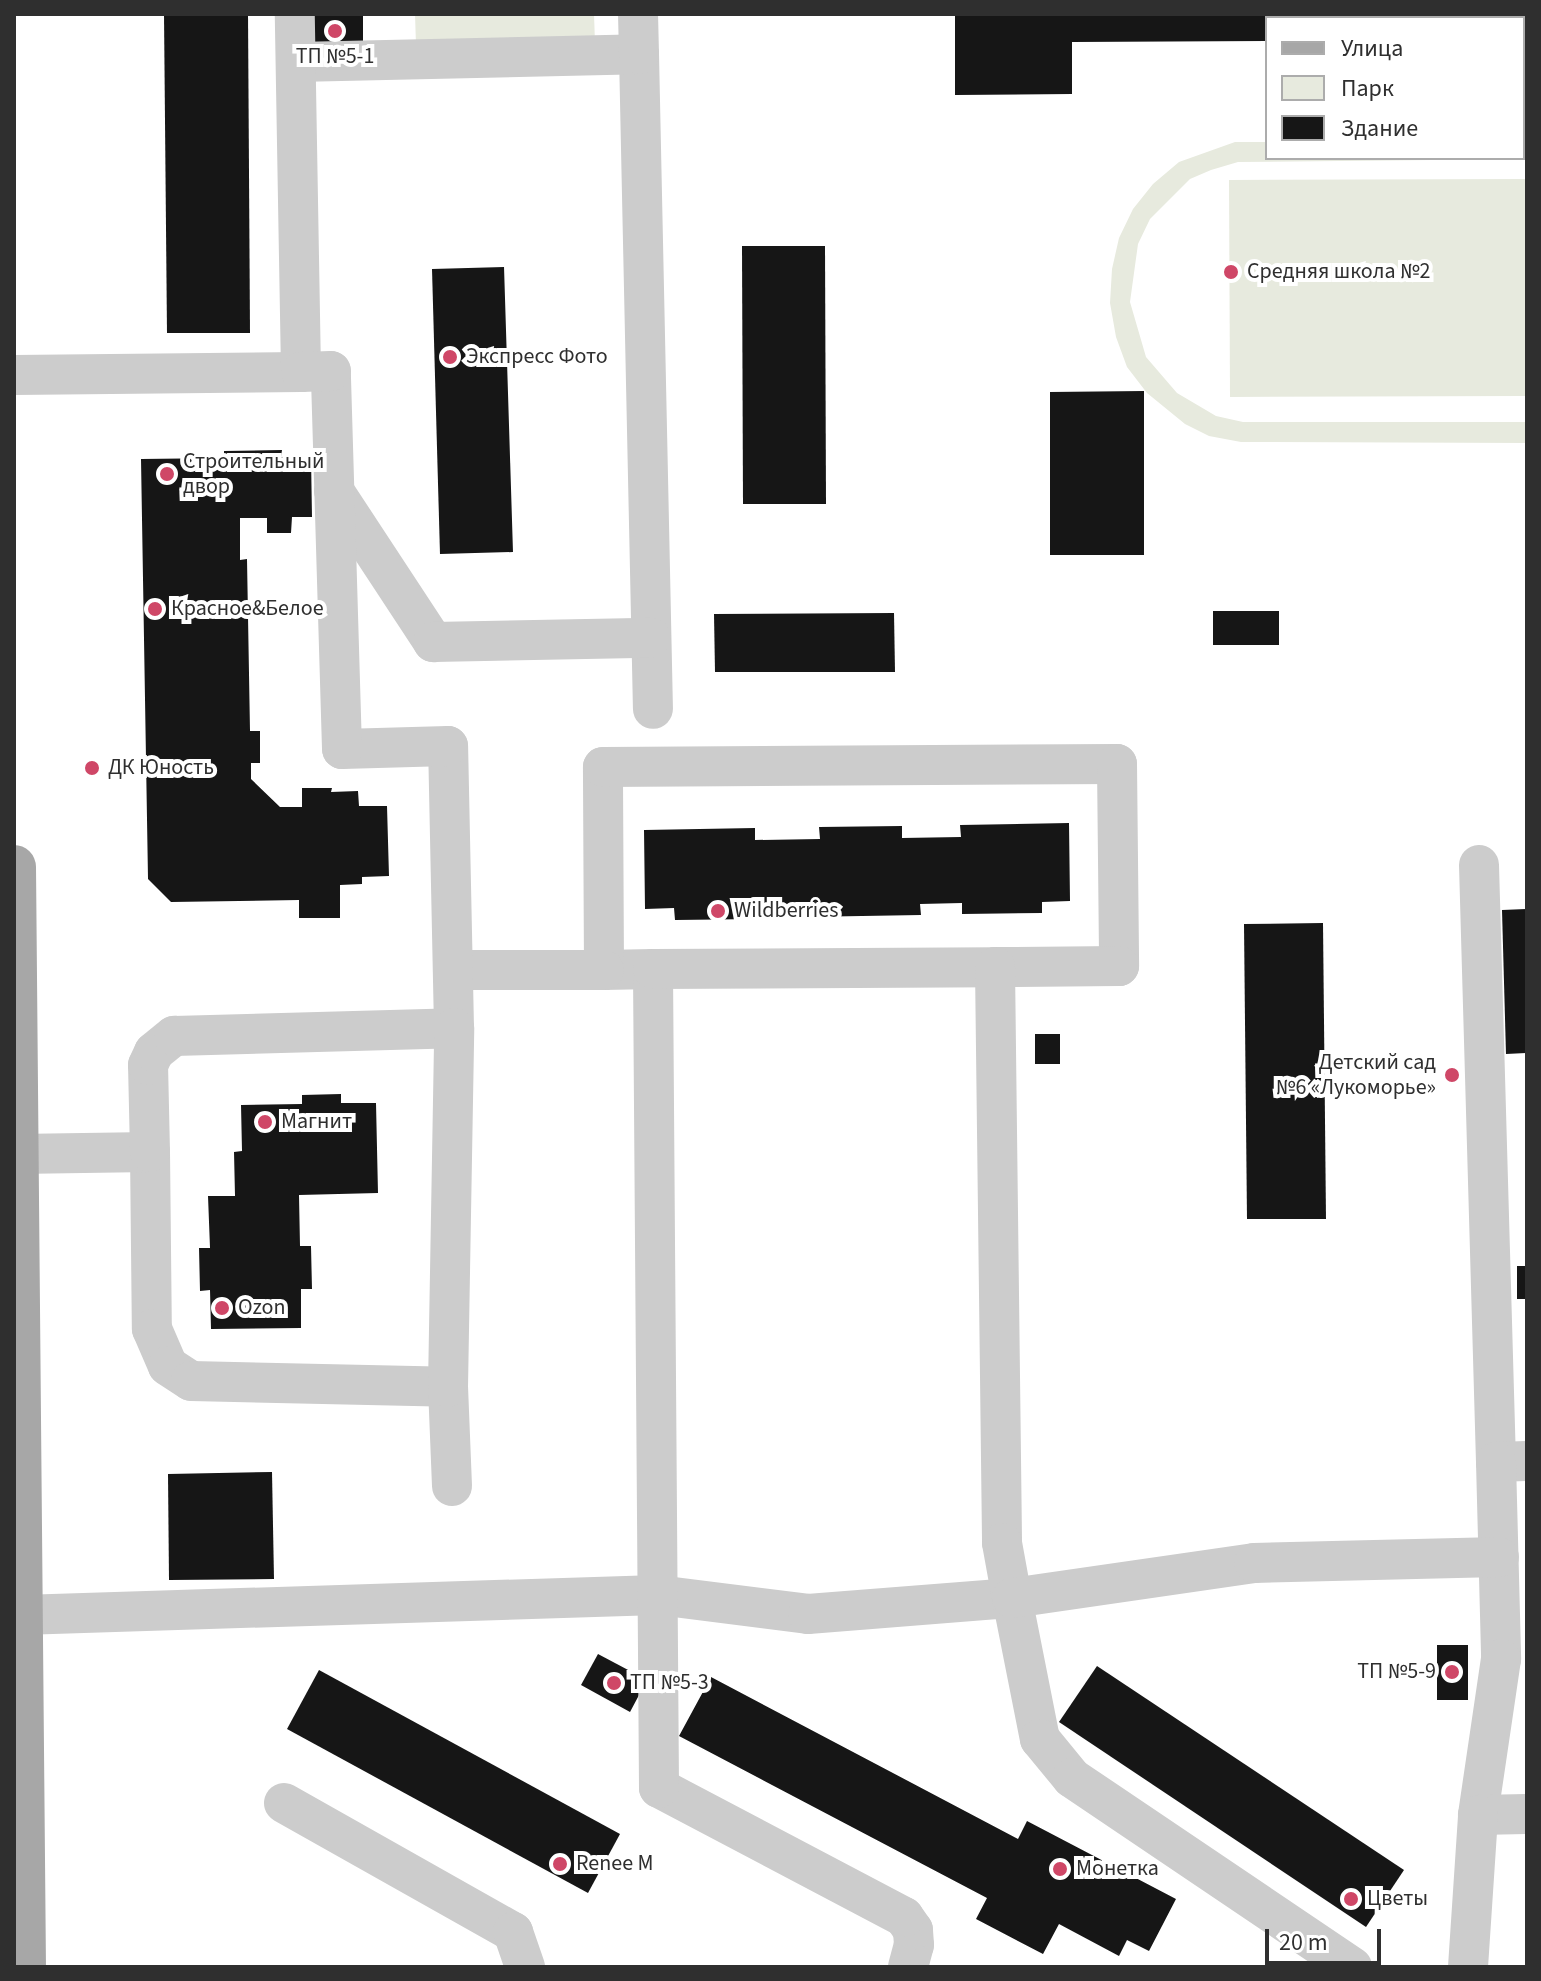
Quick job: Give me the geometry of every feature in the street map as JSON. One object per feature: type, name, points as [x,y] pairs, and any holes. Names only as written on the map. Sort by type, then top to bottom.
[{"type":"main road","points":[[14,867],[24,1967]]},
{"type":"lane","points":[[295,14],[301,372]]},
{"type":"lane","points":[[638,14],[653,709]]},
{"type":"lane","points":[[296,62],[639,54]]},
{"type":"lane","points":[[14,375],[331,371],[342,749],[448,746],[455,970],[448,1387],[452,1486]]},
{"type":"lane","points":[[334,491],[433,642],[651,638]]},
{"type":"lane","points":[[455,970],[604,970],[1119,966],[1117,764],[603,767],[604,970]]},
{"type":"lane","points":[[1468,1967],[1478,1815],[1511,1699],[1501,1659],[1499,1557],[1511,1461],[1479,865]]},
{"type":"lane","points":[[995,967],[1002,1543],[1040,1739],[1072,1778],[1352,1967]]},
{"type":"lane","points":[[653,969],[659,1788],[904,1917],[913,1930],[914,1945],[908,1967]]},
{"type":"lane","points":[[448,1387],[191,1381],[168,1366],[152,1329],[148,1065],[154,1052],[174,1036],[454,1028]]},
{"type":"lane","points":[[17,1154],[150,1152]]},
{"type":"lane","points":[[21,1615],[658,1595],[808,1614],[1012,1598],[1254,1563],[1499,1557]]},
{"type":"lane","points":[[284,1803],[513,1932],[525,1967]]},
{"type":"lane","points":[[1478,1815],[1527,1814]]},
{"type":"green space","points":[[415,14],[594,14],[595,43],[416,46]]},
{"type":"green space","points":[[1525,139],[1527,139],[1525,159]]},
{"type":"green space","points":[[1235,142],[1265,142],[1265,160],[1431,160],[1238,162],[1190,179],[1150,219],[1138,244],[1130,302],[1146,357],[1177,393],[1216,416],[1243,422],[1527,422],[1527,443],[1241,442],[1209,436],[1185,424],[1147,393],[1127,367],[1116,337],[1110,303],[1112,269],[1119,238],[1133,209],[1153,184],[1179,162]]},
{"type":"green space","points":[[1527,179],[1527,396],[1230,397],[1229,180]]},
{"type":"building","points":[[164,14],[248,14],[250,333],[167,333]]},
{"type":"building","name":"ТП №5-1","points":[[306,14],[363,14],[363,47],[307,48]]},
{"type":"building","points":[[955,14],[1467,14],[1265,16],[1265,41],[1072,42],[1072,94],[955,95]]},
{"type":"building","points":[[742,246],[825,246],[826,504],[743,504]]},
{"type":"building","points":[[504,267],[513,552],[440,554],[432,269]]},
{"type":"building","points":[[1144,391],[1144,555],[1050,555],[1050,392]]},
{"type":"building","points":[[282,450],[281,457],[311,456],[312,517],[292,517],[291,533],[267,533],[267,518],[240,518],[240,560],[247,559],[250,731],[260,731],[260,763],[251,763],[251,779],[280,807],[302,807],[302,788],[332,788],[331,792],[358,791],[359,806],[387,806],[389,876],[362,877],[362,884],[340,885],[340,918],[299,918],[299,900],[171,902],[148,879],[141,459],[224,458],[224,451]]},
{"type":"building","points":[[1213,611],[1279,611],[1279,645],[1213,645]]},
{"type":"building","points":[[894,613],[895,672],[715,672],[714,614]]},
{"type":"building","points":[[1069,823],[1070,901],[1042,902],[1042,913],[962,914],[962,903],[920,904],[921,915],[803,917],[803,906],[758,907],[758,919],[675,920],[674,908],[645,909],[644,830],[755,828],[755,840],[820,839],[819,827],[902,826],[902,838],[961,837],[960,825]]},
{"type":"building","points":[[1527,909],[1527,1053],[1506,1054],[1502,910]]},
{"type":"building","points":[[1323,923],[1326,1219],[1247,1219],[1244,924]]},
{"type":"building","points":[[1035,1034],[1060,1034],[1060,1064],[1035,1064]]},
{"type":"building","points":[[341,1094],[341,1103],[376,1103],[378,1193],[299,1195],[300,1246],[311,1246],[312,1289],[301,1289],[301,1328],[211,1329],[210,1290],[200,1291],[199,1248],[210,1248],[208,1196],[235,1196],[234,1152],[242,1151],[241,1105],[302,1104],[302,1095]]},
{"type":"building","points":[[1517,1266],[1527,1266],[1527,1299],[1517,1299]]},
{"type":"building","points":[[272,1472],[274,1579],[169,1580],[168,1474]]},
{"type":"building","name":"ТП №5-9","points":[[1437,1645],[1468,1645],[1468,1700],[1437,1700]]},
{"type":"building","name":"ТП №5-3","points":[[598,1654],[647,1680],[630,1712],[581,1685]]},
{"type":"building","points":[[1097,1666],[1404,1870],[1366,1927],[1059,1722]]},
{"type":"building","points":[[319,1670],[620,1834],[588,1893],[287,1729]]},
{"type":"building","points":[[711,1677],[1018,1839],[1027,1821],[1176,1899],[1149,1951],[1127,1940],[1119,1956],[1059,1924],[1043,1954],[976,1919],[987,1898],[679,1736]]},
{"type":"place","name":"ТП №5-1","points":[[335,31]]},
{"type":"place","name":"Средняя школа №2","points":[[1231,272]]},
{"type":"place","name":"Экспресс Фото","points":[[450,357]]},
{"type":"place","name":"Строительный двор","points":[[167,474]]},
{"type":"place","name":"Красное&Белое","points":[[155,609]]},
{"type":"place","name":"ДК Юность","points":[[92,768]]},
{"type":"place","name":"Wildberries","points":[[718,911]]},
{"type":"place","name":"Детский сад №6 «Лукоморье»","points":[[1452,1075]]},
{"type":"place","name":"Магнит","points":[[265,1122]]},
{"type":"place","name":"Ozon","points":[[222,1308]]},
{"type":"place","name":"ТП №5-9","points":[[1452,1672]]},
{"type":"place","name":"ТП №5-3","points":[[614,1683]]},
{"type":"place","name":"Renee M","points":[[560,1864]]},
{"type":"place","name":"Монетка","points":[[1060,1869]]},
{"type":"place","name":"Цветы","points":[[1351,1899]]}]
